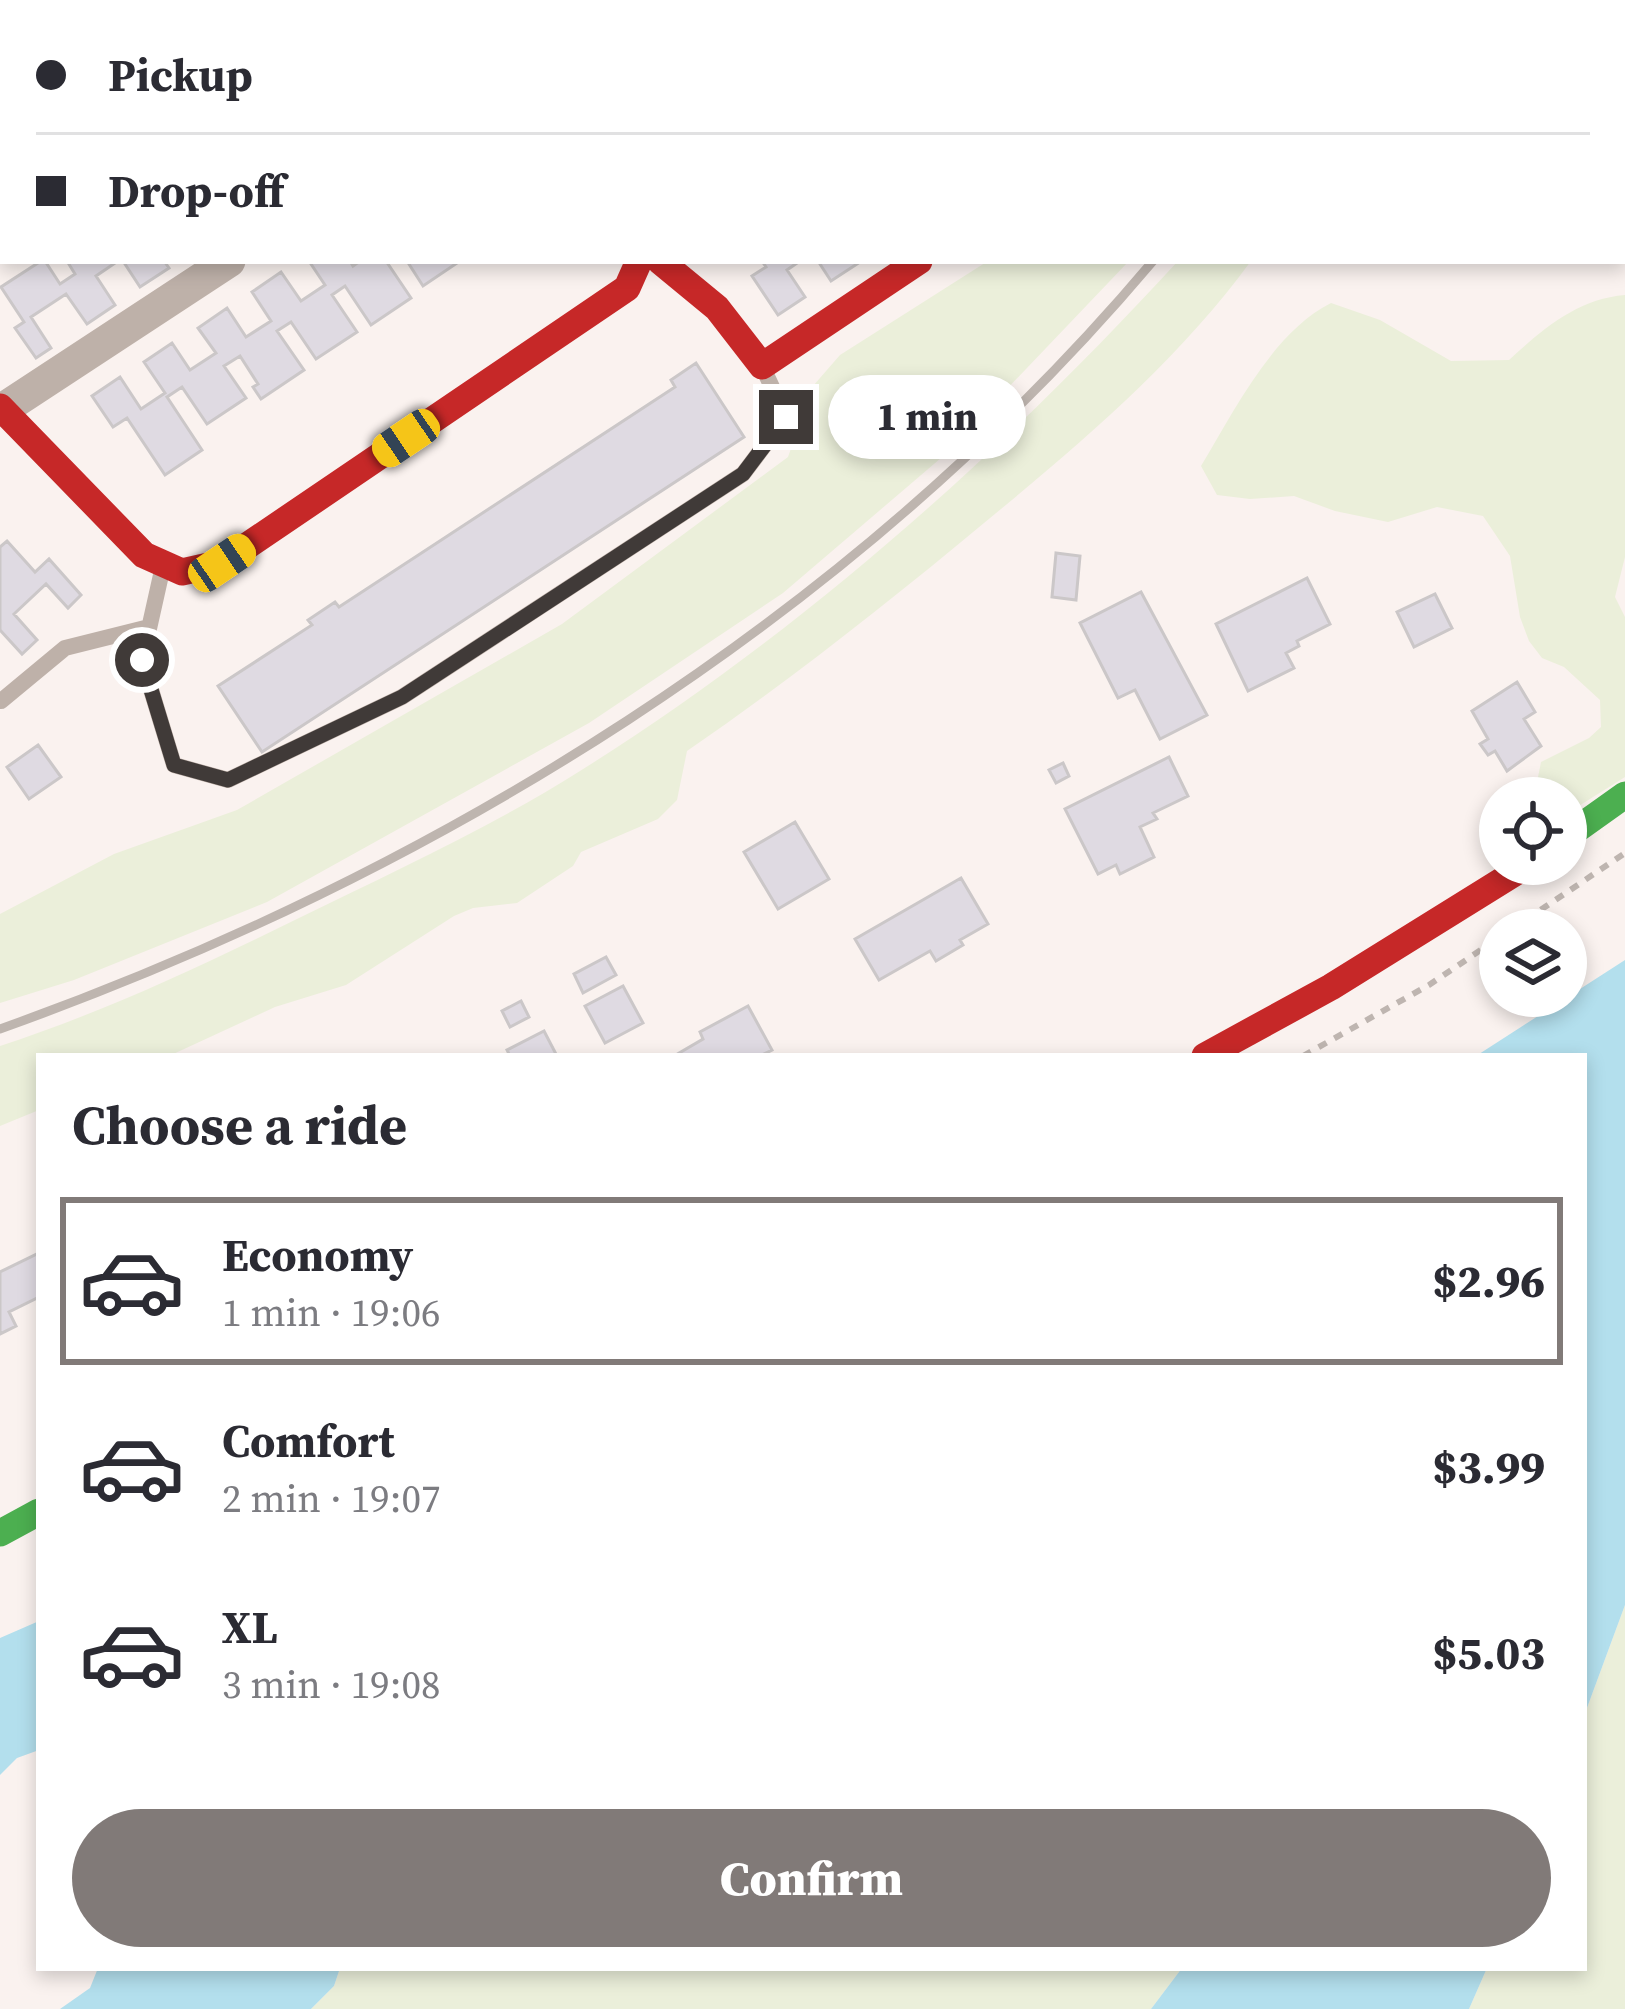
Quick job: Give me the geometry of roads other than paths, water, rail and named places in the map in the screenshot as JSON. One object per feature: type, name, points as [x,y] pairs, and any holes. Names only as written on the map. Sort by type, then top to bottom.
[{"type":"street","points":[[224,264],[1,408],[144,555],[182,572],[222,563],[627,288],[638,264]]},
{"type":"street","points":[[665,264],[723,310],[762,366],[915,264]]},
{"type":"street","points":[[1587,823],[1625,795]]},
{"type":"street","points":[[1210,1053],[1348,976],[1495,885]]},
{"type":"street","points":[[0,1532],[36,1514]]},
{"type":"lane","points":[[163,565],[142,660],[174,765],[228,780],[402,697],[743,474],[786,417],[762,366]]},
{"type":"lane","points":[[1,701],[64,648],[149,627]]},
{"type":"water","points":[[1625,960],[1625,1605],[1587,1708],[1587,1053],[1481,1053],[1537,1017],[1587,1017],[1587,984]]},
{"type":"water","points":[[36,1622],[36,1751],[17,1758],[0,1775],[0,1638]]},
{"type":"water","points":[[97,1971],[339,1971],[334,1986],[311,2009],[60,2009],[90,1988]]},
{"type":"water","points":[[1180,1971],[1486,1971],[1469,2009],[1151,2009]]},
{"type":"railway","points":[[0,1029],[163,966],[322,893],[477,812],[628,720],[771,620],[907,510],[1035,390],[1150,264]]}]
